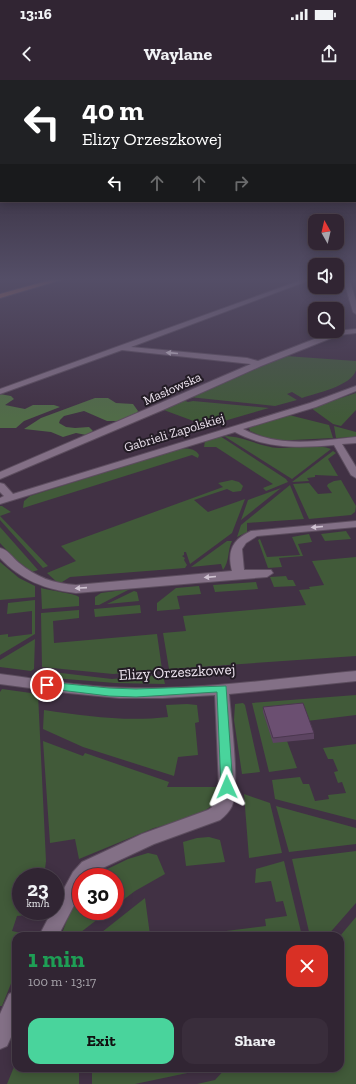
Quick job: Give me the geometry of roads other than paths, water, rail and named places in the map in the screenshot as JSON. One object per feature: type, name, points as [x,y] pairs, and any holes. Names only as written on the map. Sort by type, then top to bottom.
[{"type":"street","points":[[0,392],[183,325]]},
{"type":"street","name":"Masłowska","points":[[0,476],[162,407],[258,364],[338,333],[356,331]]},
{"type":"street","points":[[120,348],[247,360],[258,364]]},
{"type":"street","name":"Gabrieli Zapolskiej","points":[[0,501],[320,402],[356,388]]},
{"type":"street","points":[[234,428],[258,440],[278,445],[356,440]]},
{"type":"street","points":[[336,442],[356,475]]},
{"type":"street","points":[[0,486],[12,498]]},
{"type":"street","points":[[239,574],[235,559],[235,546],[242,538],[254,533],[356,524]]},
{"type":"street","points":[[0,551],[11,563],[29,576],[58,588],[76,589],[239,574],[267,573]]},
{"type":"street","name":"Elizy Orzeszkowej","points":[[0,679],[109,692],[136,693],[222,688],[356,676]]},
{"type":"street","points":[[50,932],[79,878],[88,867],[148,839],[206,819],[220,812],[226,799],[227,787],[222,688]]},
{"type":"street","points":[[0,1039],[12,1010]]}]
